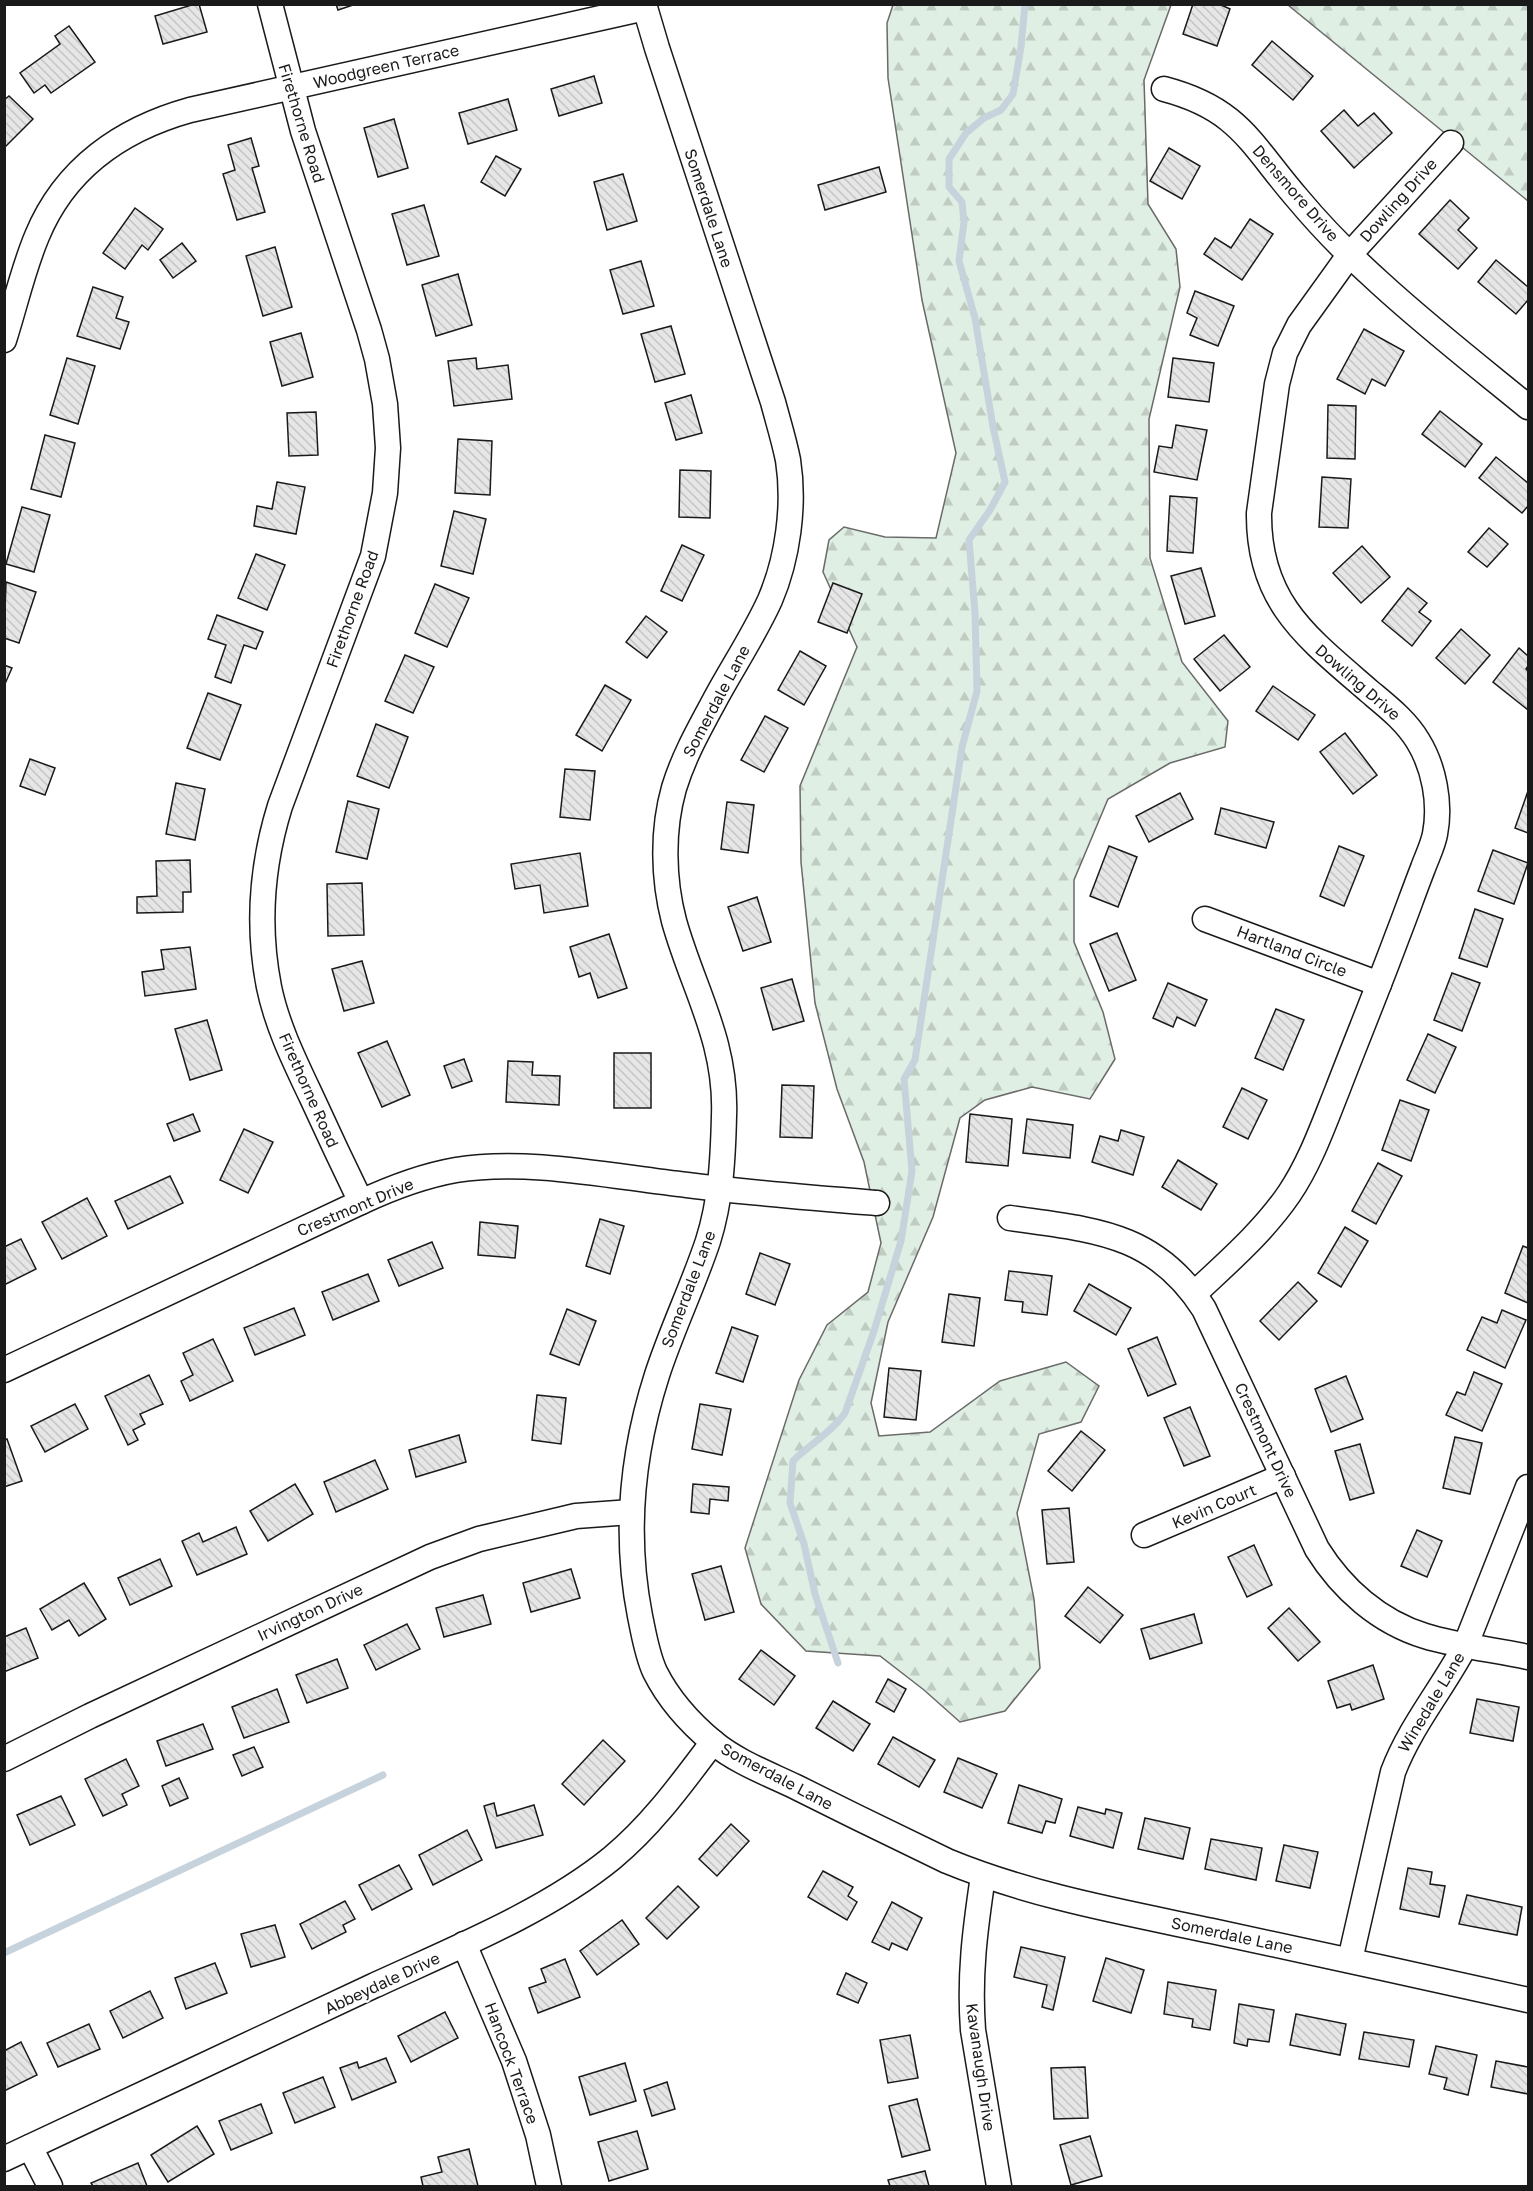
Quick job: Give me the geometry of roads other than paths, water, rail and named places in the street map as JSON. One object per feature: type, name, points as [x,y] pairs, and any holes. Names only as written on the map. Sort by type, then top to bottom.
[{"type":"street","name":"Firethorne Road","points":[[270,4],[291,87],[377,359],[385,404],[388,448],[385,493],[373,556],[273,827],[262,896],[263,942],[270,987],[282,1032],[361,1202]]},
{"type":"street","name":"Woodgreen Terrace","points":[[4,340],[38,232],[65,188],[87,164],[112,143],[141,126],[164,117],[645,6]]},
{"type":"street","name":"Somerdale Lane","points":[[645,6],[773,402],[788,460],[790,490],[790,520],[776,584],[688,750],[674,788],[667,837],[668,886],[675,925],[710,1020],[722,1077],[725,1105],[720,1189],[708,1241],[664,1354],[646,1408],[635,1464],[631,1512],[631,1552],[646,1647],[655,1671],[685,1716],[725,1751],[947,1861],[983,1876],[1032,1891],[1118,1911],[1528,2000]]},
{"type":"street","name":"Densmore Drive","points":[[1164,90],[1186,95],[1213,107],[1237,124],[1316,220],[1380,284],[1528,407]]},
{"type":"street","name":"Dowling Drive","points":[[1194,1294],[1263,1228],[1300,1176],[1319,1136],[1435,835],[1437,794],[1430,766],[1418,741],[1401,718],[1311,641],[1290,618],[1274,590],[1263,560],[1259,513],[1277,384],[1286,353],[1299,325],[1350,254],[1451,142]]},
{"type":"street","name":"Hartland Circle","points":[[1205,920],[1379,984]]},
{"type":"street","name":"Crestmont Drive","points":[[4,1370],[361,1202],[413,1180],[456,1170],[500,1166],[532,1167],[720,1189],[878,1203]]},
{"type":"street","name":"Crestmont Drive","points":[[1010,1218],[1086,1229],[1127,1240],[1163,1262],[1194,1294],[1204,1310],[1317,1549],[1336,1576],[1372,1609],[1399,1625],[1426,1636],[1528,1657]]},
{"type":"street","name":"Kevin Court","points":[[1144,1535],[1283,1476]]},
{"type":"street","name":"Winedale Lane","points":[[1350,1960],[1393,1772],[1418,1719],[1453,1669],[1466,1644],[1528,1487]]},
{"type":"street","name":"Irvington Drive","points":[[4,1759],[430,1557],[479,1539],[576,1516],[631,1512]]},
{"type":"street","name":"Abbeydale Drive","points":[[4,2159],[464,1944],[571,1887],[611,1859],[663,1808],[713,1742]]},
{"type":"street","name":"Kavanaugh Drive","points":[[983,1876],[972,1957],[971,2006],[999,2187]]},
{"type":"street","name":"Hancock Terrace","points":[[464,1944],[514,2061],[538,2134],[549,2187]]},
{"type":"street","points":[[30,2147],[50,2187]]},
{"type":"waterway","points":[[838,1663],[815,1594],[804,1544],[790,1503],[793,1461],[834,1426],[845,1413],[874,1331],[901,1241],[912,1171],[904,1079],[915,1060],[962,747],[977,691],[975,613],[969,540],[990,510],[1005,482],[993,427],[975,318],[959,261],[964,222],[962,202],[949,187],[949,159],[966,133],[984,118],[1001,110],[1013,94],[1025,4]]},
{"type":"waterway","points":[[4,1953],[383,1775]]}]
